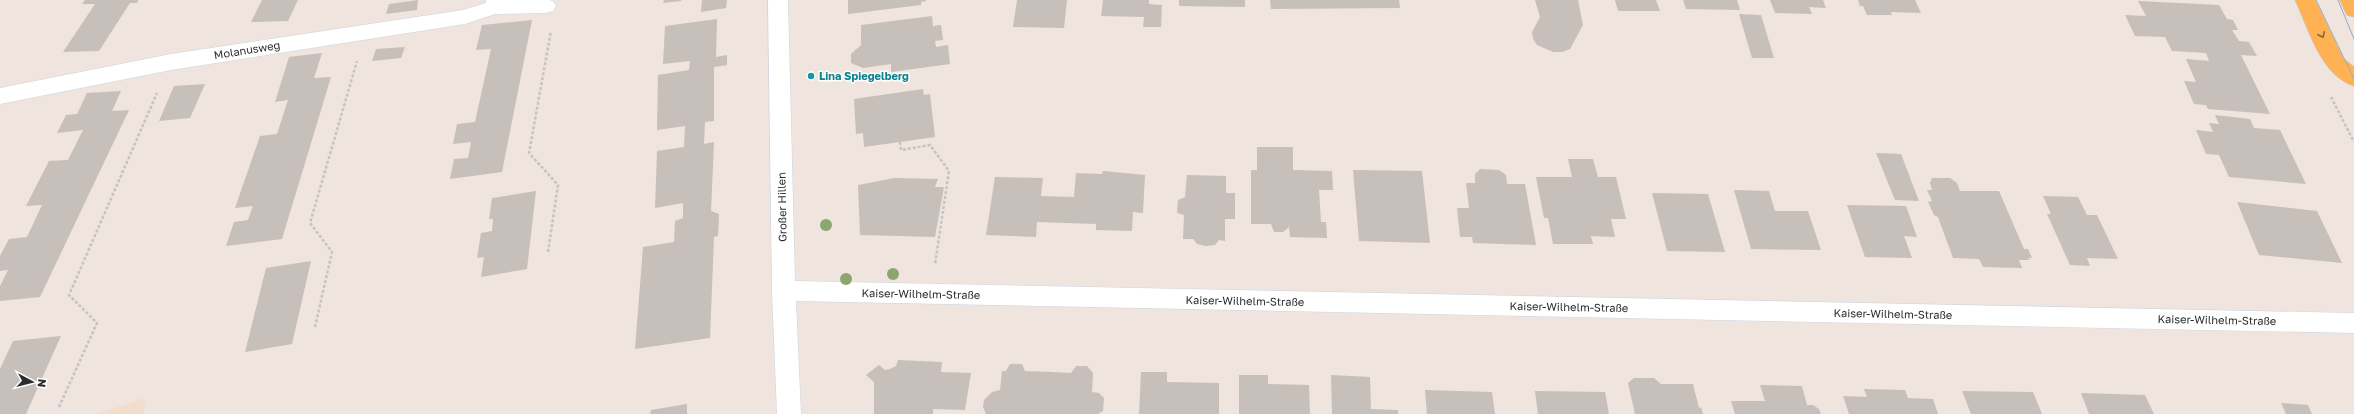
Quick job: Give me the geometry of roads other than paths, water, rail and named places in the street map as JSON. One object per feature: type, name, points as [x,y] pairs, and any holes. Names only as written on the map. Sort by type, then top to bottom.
[{"type":"main road","points":[[2305,0],[2335,63],[2354,78]]},
{"type":"main road","points":[[2350,0],[2354,10]]},
{"type":"street","name":"Großer Hillen","points":[[778,0],[784,291],[789,414]]},
{"type":"street","name":"Molanusweg","points":[[0,96],[171,62],[465,17],[495,3],[546,6]]},
{"type":"street","name":"Kaiser-Wilhelm-Straße","points":[[784,291],[2354,323]]},
{"type":"tram line","points":[[2316,0],[2354,79]]},
{"type":"tram line","points":[[2338,0],[2354,39]]},
{"type":"place","name":"Lina Spiegelberg","points":[[811,76]]}]
